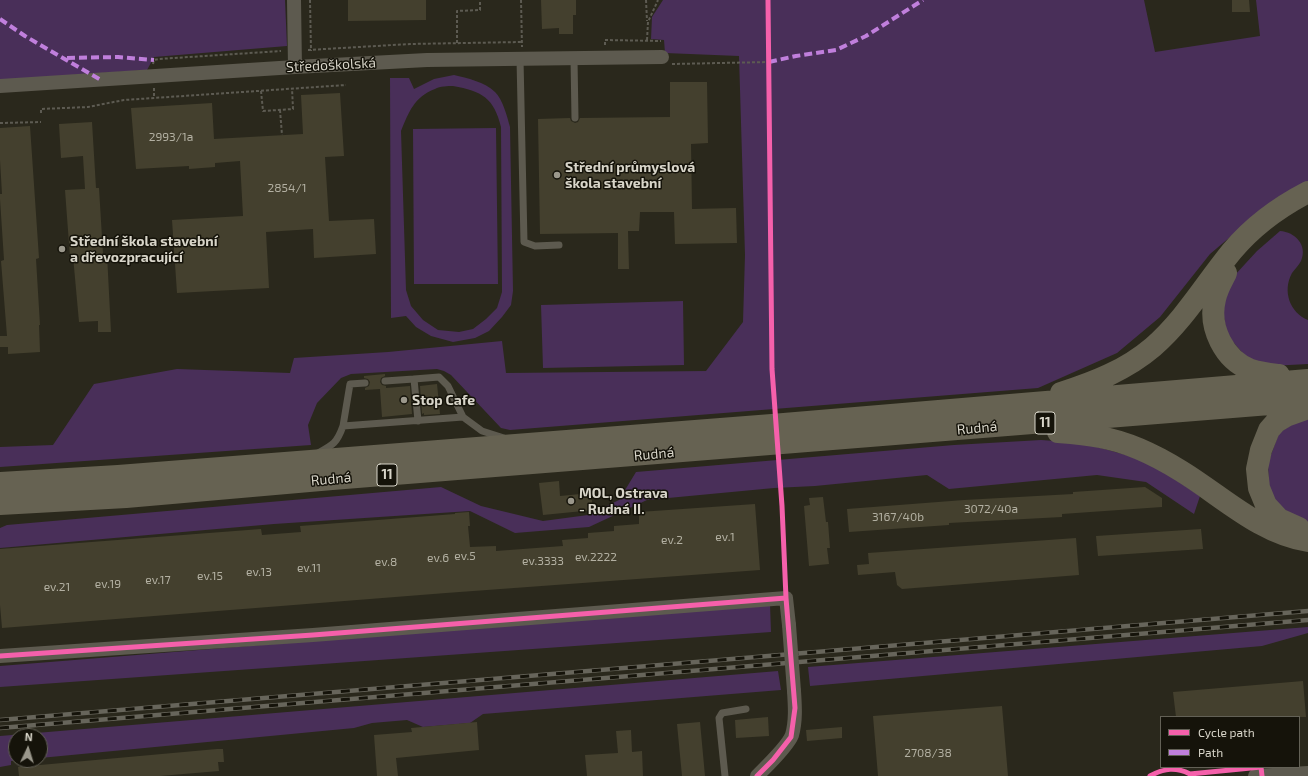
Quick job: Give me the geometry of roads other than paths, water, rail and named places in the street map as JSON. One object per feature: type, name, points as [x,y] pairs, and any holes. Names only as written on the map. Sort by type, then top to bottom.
[{"type":"highway","points":[[1029,404],[1102,379],[1120,370],[1145,354],[1171,330],[1188,311],[1244,238],[1269,216],[1308,192]]},
{"type":"highway","points":[[1308,200],[1293,208],[1266,228],[1242,252],[1218,288],[1213,316],[1215,327],[1228,354],[1240,364],[1250,370],[1262,373],[1308,377]]},
{"type":"highway","name":"Rudná","points":[[0,483],[303,462],[1029,404],[1308,380]]},
{"type":"highway","name":"Rudná","points":[[0,504],[126,497],[332,479],[1308,401]]},
{"type":"highway","points":[[1308,408],[1286,416],[1276,422],[1269,430],[1261,450],[1258,469],[1259,488],[1266,505],[1279,519],[1308,530]]},
{"type":"highway","points":[[997,427],[1089,435],[1107,438],[1126,444],[1174,467],[1267,527],[1288,536],[1308,541]]},
{"type":"highway","points":[[0,514],[32,503]]},
{"type":"street","points":[[294,0],[295,66]]},
{"type":"street","name":"Středoškolská","points":[[0,86],[295,66],[521,55],[574,59],[662,57]]},
{"type":"street","points":[[0,656],[320,635],[786,598],[795,708],[791,737],[773,760],[757,776]]},
{"type":"street","points":[[1255,776],[1308,773]]},
{"type":"lane","points":[[521,55],[524,242],[536,246],[559,245]]},
{"type":"lane","points":[[574,59],[575,118]]},
{"type":"lane","points":[[386,381],[439,377],[448,386],[463,417],[482,431],[523,444]]},
{"type":"lane","points":[[414,379],[418,420]]},
{"type":"lane","points":[[303,462],[332,446],[339,438],[343,426],[350,384],[365,383]]},
{"type":"lane","points":[[343,426],[463,417]]},
{"type":"lane","points":[[725,776],[719,718],[722,712],[746,708]]},
{"type":"railway","points":[[0,720],[1308,611]]},
{"type":"railway","points":[[0,728],[1308,620]]},
{"type":"place","name":"Střední průmyslová škola stavební","points":[[557,175]]},
{"type":"place","name":"Střední škola stavební a dřevozpracující","points":[[62,249]]},
{"type":"place","name":"Stop Cafe","points":[[404,400]]},
{"type":"place","name":"MOL, Ostrava - Rudná II.","points":[[571,501]]}]
